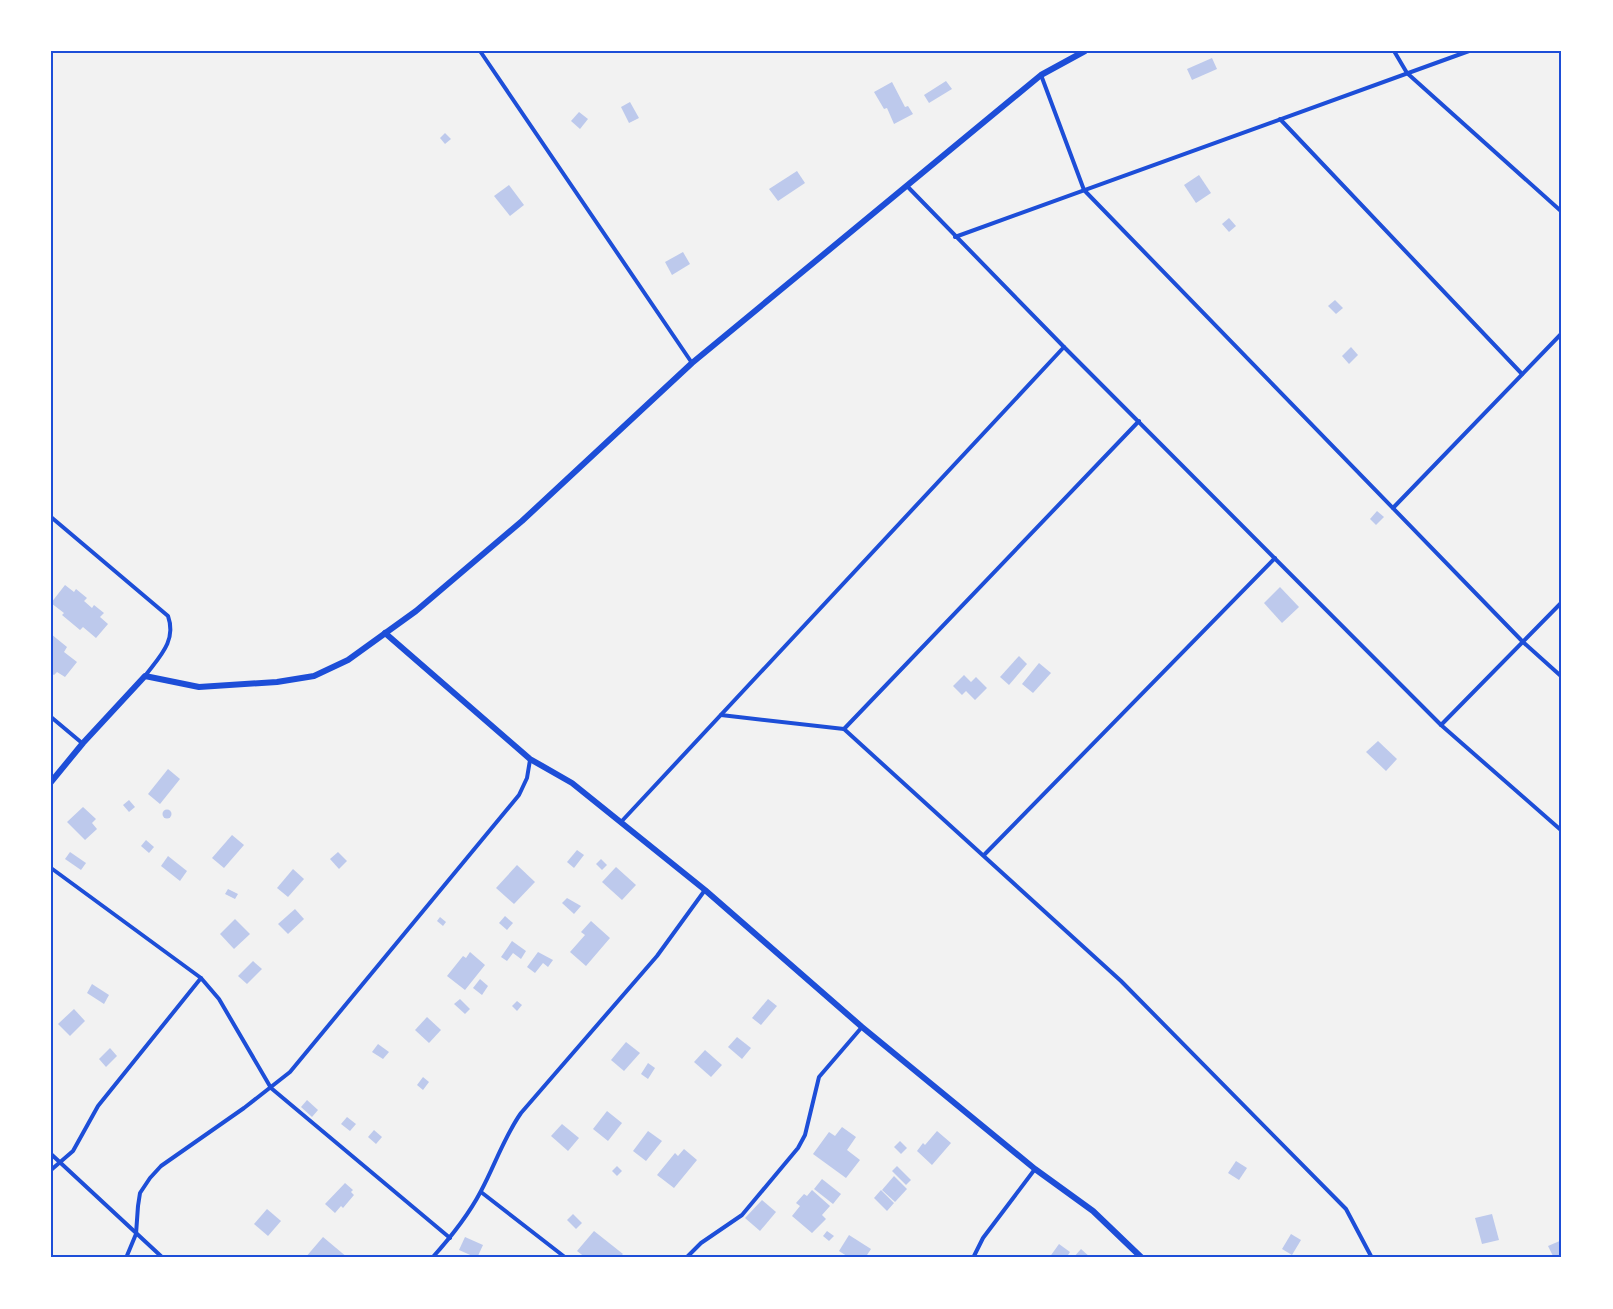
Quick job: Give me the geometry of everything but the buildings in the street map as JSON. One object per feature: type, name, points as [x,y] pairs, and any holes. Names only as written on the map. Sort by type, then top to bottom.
[{"type":"street","points":[[51,782],[83,743],[145,676],[199,687],[277,682],[314,676],[348,660],[416,611],[522,521],[692,363],[1041,75],[1085,51]]},
{"type":"street","points":[[385,633],[530,759],[573,783],[705,890],[862,1028],[1035,1169],[1093,1211],[1142,1258]]},
{"type":"lane","points":[[480,51],[692,363]]},
{"type":"lane","points":[[1394,51],[1407,73],[1562,212]]},
{"type":"lane","points":[[955,237],[1469,51]]},
{"type":"lane","points":[[1041,75],[1084,190],[1523,642],[1562,677]]},
{"type":"lane","points":[[1280,119],[1522,374]]},
{"type":"lane","points":[[907,186],[1441,725],[1562,831]]},
{"type":"lane","points":[[1393,508],[1562,333]]},
{"type":"lane","points":[[621,822],[1064,347]]},
{"type":"lane","points":[[844,729],[1139,422]]},
{"type":"lane","points":[[51,517],[168,616],[171,625],[170,642],[145,676]]},
{"type":"lane","points":[[984,855],[1275,558]]},
{"type":"lane","points":[[1441,725],[1562,602]]},
{"type":"lane","points":[[721,715],[844,729],[1121,981],[1346,1209],[1372,1258]]},
{"type":"lane","points":[[51,717],[83,743]]},
{"type":"lane","points":[[126,1258],[136,1234],[140,1193],[150,1178],[161,1166],[290,1072],[519,795],[528,778],[530,759]]},
{"type":"lane","points":[[51,868],[201,978],[219,999],[271,1088],[450,1238]]},
{"type":"lane","points":[[432,1258],[467,1216],[513,1124],[521,1113],[657,956],[705,890]]},
{"type":"lane","points":[[51,1170],[73,1151],[98,1106],[201,978]]},
{"type":"lane","points":[[686,1258],[701,1243],[742,1215],[798,1148],[806,1135],[819,1077],[862,1028]]},
{"type":"lane","points":[[51,1154],[163,1258]]},
{"type":"lane","points":[[973,1258],[982,1238],[1035,1169]]},
{"type":"lane","points":[[481,1192],[566,1258]]}]
